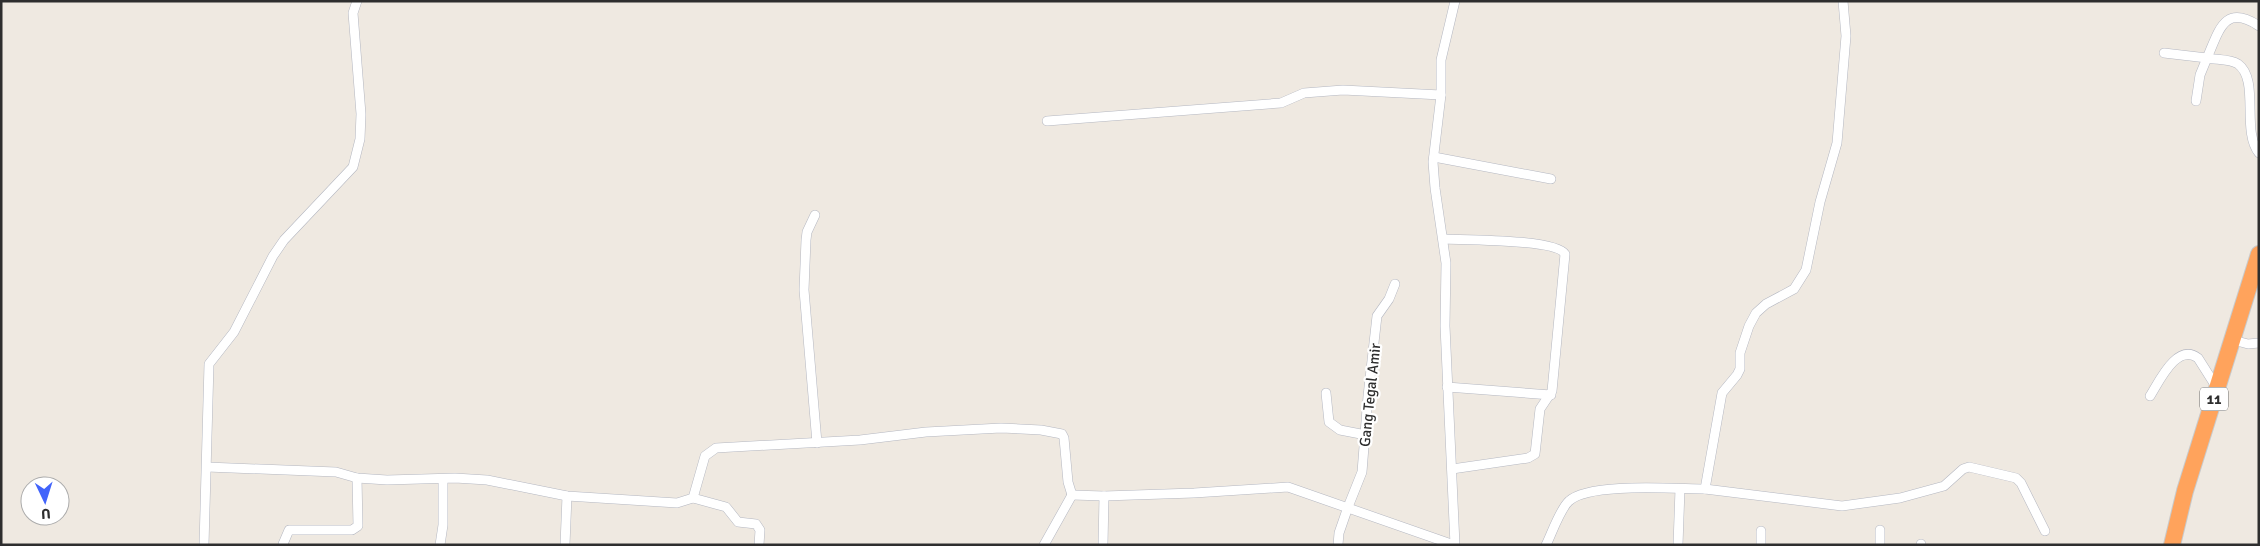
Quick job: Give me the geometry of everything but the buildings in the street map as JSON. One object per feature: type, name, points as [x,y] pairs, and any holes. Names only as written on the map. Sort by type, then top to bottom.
[{"type":"highway","name":"11","points":[[2172,545],[2185,491],[2259,254]]},
{"type":"street","points":[[204,545],[208,364],[234,332],[272,256],[284,240],[346,176],[356,159],[361,114],[353,13],[357,1]]},
{"type":"street","points":[[1072,495],[1104,496],[1288,487],[1455,545],[1445,326],[1447,287],[1444,239],[1435,188],[1434,157],[1441,95],[1440,60],[1455,1]]},
{"type":"street","points":[[1705,489],[1722,393],[1740,369],[1740,353],[1749,326],[1756,313],[1766,304],[1794,290],[1802,279],[1808,260],[1820,202],[1837,143],[1846,36],[1843,1]]},
{"type":"street","points":[[2196,101],[2200,75],[2221,26],[2228,19],[2244,17],[2259,26]]},
{"type":"street","points":[[2164,53],[2236,63],[2246,71],[2252,95],[2252,133],[2254,145],[2259,154]]},
{"type":"street","points":[[1047,122],[1281,103],[1304,93],[1343,90],[1441,95]]},
{"type":"street","points":[[1434,157],[1551,179]]},
{"type":"street","points":[[815,215],[807,232],[804,290],[818,443]]},
{"type":"street","points":[[1444,239],[1516,241],[1557,248],[1565,252],[1559,333],[1551,395],[1542,403],[1540,409],[1538,441],[1534,456],[1452,469]]},
{"type":"street","name":"Gang Tegal Amir","points":[[1338,545],[1339,533],[1362,472],[1368,387],[1377,316],[1389,299],[1395,284]]},
{"type":"street","points":[[2233,340],[2248,344],[2259,343]]},
{"type":"street","points":[[2150,396],[2175,359],[2184,354],[2193,355],[2198,358],[2218,388]]},
{"type":"street","points":[[1447,387],[1551,395]]},
{"type":"street","points":[[1326,393],[1329,422],[1340,430],[1366,435]]},
{"type":"street","points":[[693,498],[705,456],[708,451],[716,448],[818,443],[926,432],[1001,428],[1058,432],[1064,438],[1068,482],[1072,495],[1044,545]]},
{"type":"street","points":[[206,467],[336,472],[357,478],[396,480],[487,480],[568,496],[677,503],[693,498],[726,507],[738,522],[756,524],[760,530],[759,545]]},
{"type":"street","points":[[1546,545],[1566,505],[1573,498],[1622,487],[1705,489],[1842,506],[1900,498],[1944,486],[1963,469],[1969,467],[2016,478],[2021,483],[2045,531]]},
{"type":"street","points":[[283,544],[289,530],[352,530],[358,526],[357,478]]},
{"type":"street","points":[[440,545],[443,525],[443,479]]},
{"type":"street","points":[[1678,545],[1680,489]]},
{"type":"street","points":[[565,545],[568,496]]},
{"type":"street","points":[[1103,545],[1104,496]]},
{"type":"street","points":[[1761,530],[1761,545]]},
{"type":"street","points":[[1880,530],[1880,545]]}]
